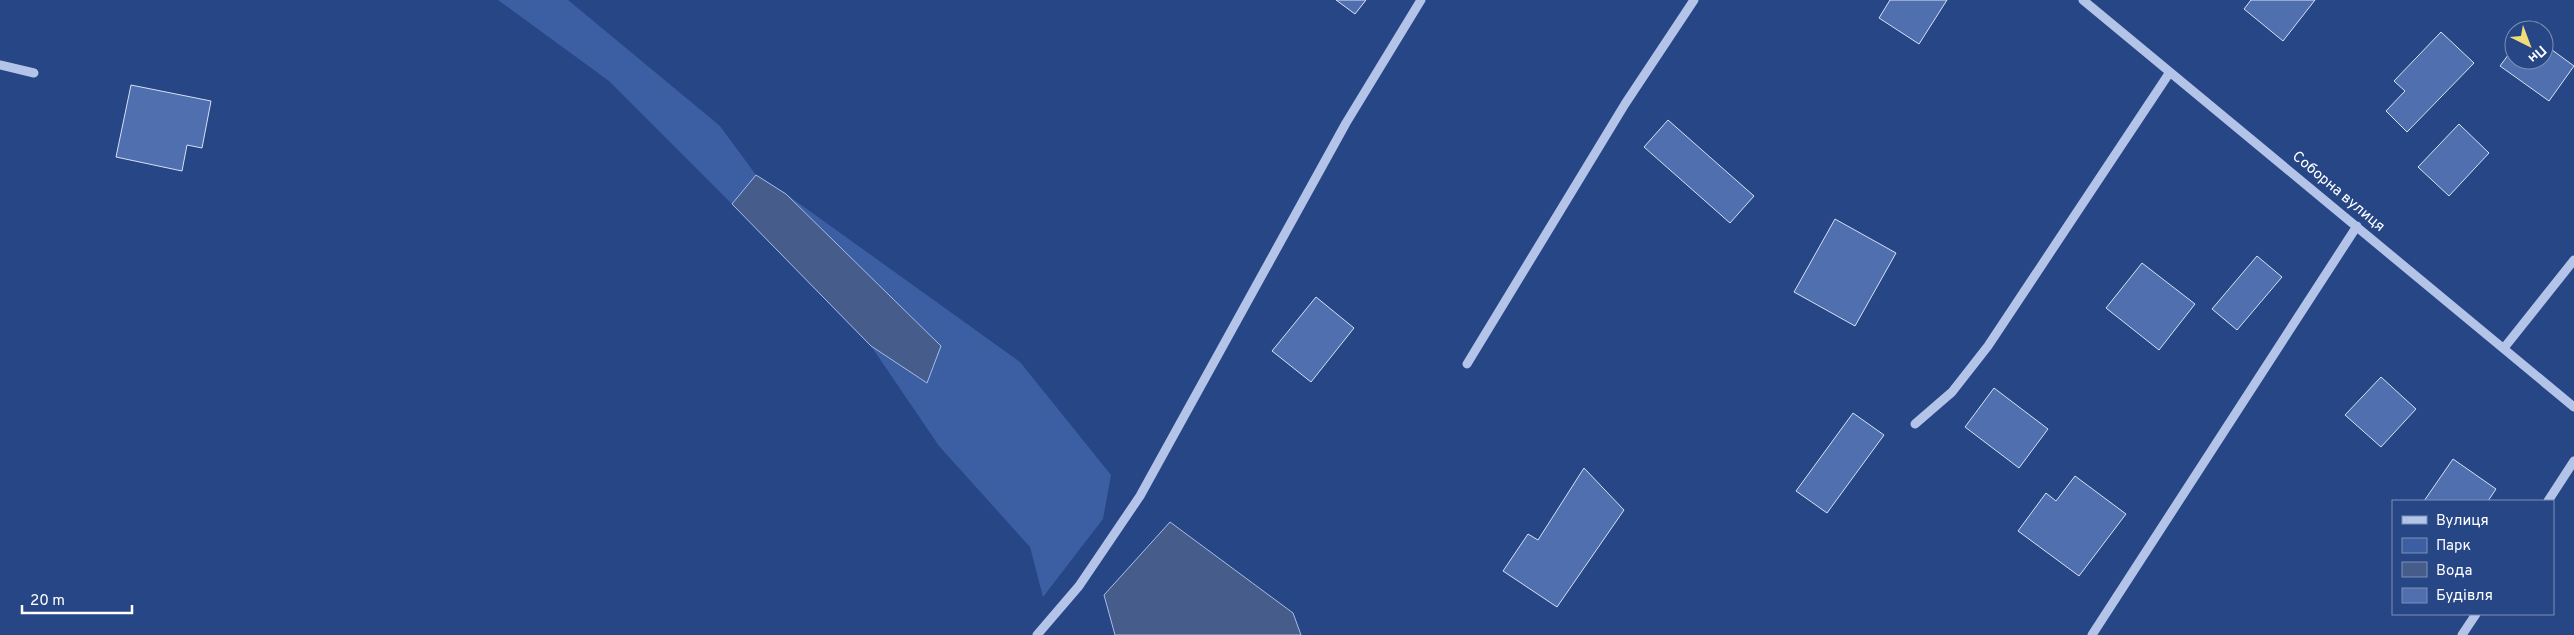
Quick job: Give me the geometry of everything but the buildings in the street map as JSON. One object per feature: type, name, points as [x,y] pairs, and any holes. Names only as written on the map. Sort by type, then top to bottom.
[{"type":"street","points":[[1037,635],[1079,586],[1140,496],[1346,123],[1421,0]]},
{"type":"street","points":[[1467,364],[1624,104],[1694,0]]},
{"type":"street","name":"Соборна вулиця","points":[[2083,0],[2574,407]]},
{"type":"street","points":[[0,65],[34,73]]},
{"type":"street","points":[[1915,424],[1952,392],[1988,346],[2170,72]]},
{"type":"street","points":[[2092,635],[2357,226]]},
{"type":"street","points":[[2504,348],[2574,260]]},
{"type":"street","points":[[2549,500],[2574,461]]},
{"type":"street","points":[[2462,635],[2475,615]]},
{"type":"green space","points":[[498,0],[568,0],[720,126],[756,175],[732,204],[609,81]]},
{"type":"green space","points":[[786,194],[1020,362],[1111,475],[1103,519],[1043,597],[1030,547],[939,446],[871,346],[927,383],[941,346]]},
{"type":"water","points":[[756,175],[786,194],[941,346],[927,383],[871,346],[732,204]]},
{"type":"water","points":[[1170,522],[1293,613],[1301,635],[1115,635],[1104,595]]}]
